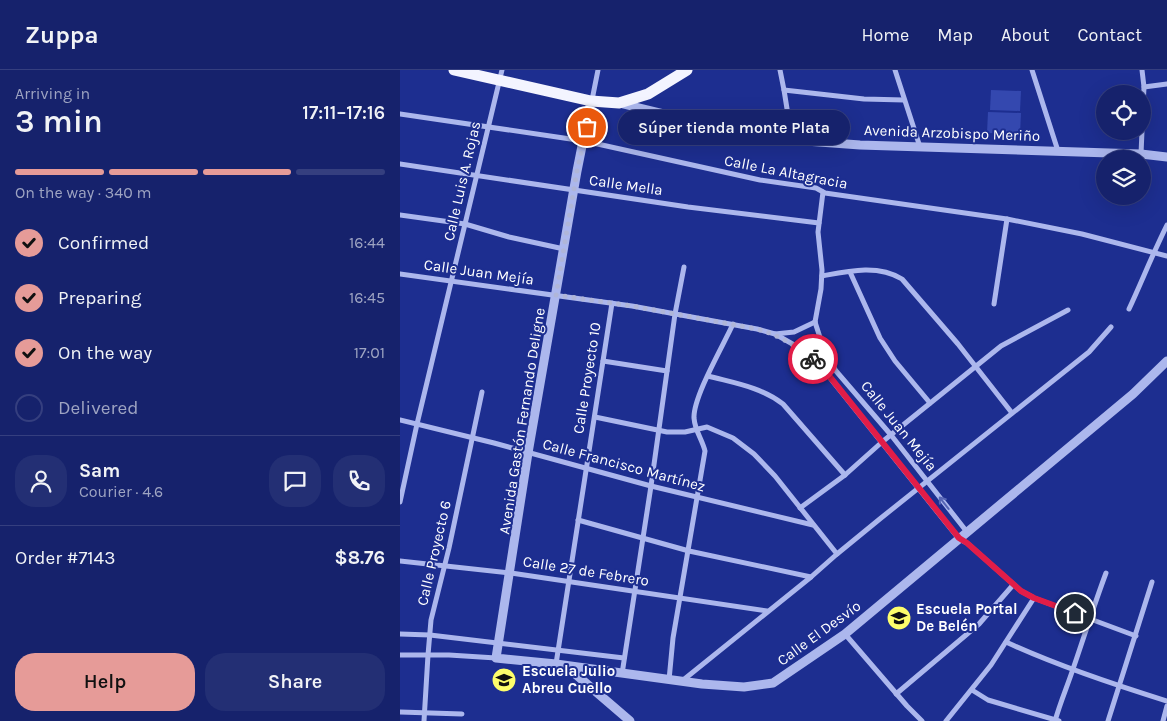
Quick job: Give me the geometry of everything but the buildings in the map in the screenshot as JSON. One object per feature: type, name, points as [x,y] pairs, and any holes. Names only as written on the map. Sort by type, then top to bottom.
[{"type":"main road","points":[[454,70],[501,75],[592,100],[620,103],[648,94],[687,70]]},
{"type":"street","name":"Avenida Gastón Fernando Deligne","points":[[496,658],[528,453],[574,190],[598,70]]},
{"type":"street","points":[[780,70],[792,140]]},
{"type":"street","points":[[894,70],[920,147]]},
{"type":"street","points":[[1032,70],[1058,151]]},
{"type":"street","points":[[1142,70],[1144,85]]},
{"type":"street","name":"Calle Luis A. Rojas","points":[[400,502],[501,75]]},
{"type":"street","points":[[1151,86],[1167,84]]},
{"type":"street","points":[[784,90],[904,100]]},
{"type":"street","name":"Avenida Arzobispo Meriño","points":[[620,103],[710,125],[792,140],[860,145],[1096,152]]},
{"type":"street","name":"Calle La Altagracia","points":[[400,114],[584,141],[760,180],[816,188],[823,192],[1007,220],[1082,234],[1167,256]]},
{"type":"street","name":"Avenida Arzobispo Meriño","points":[[1151,155],[1167,157]]},
{"type":"street","name":"Calle Mella","points":[[400,164],[819,223]]},
{"type":"street","points":[[775,334],[794,332],[815,322],[822,289],[819,223],[823,192]]},
{"type":"street","points":[[400,215],[465,224],[509,237],[564,249]]},
{"type":"street","points":[[994,304],[1007,220]]},
{"type":"street","points":[[1129,309],[1167,225]]},
{"type":"street","points":[[622,674],[675,314],[684,267]]},
{"type":"street","points":[[822,276],[871,270],[893,273],[902,278],[1012,413]]},
{"type":"street","points":[[850,272],[880,338],[895,361],[930,403]]},
{"type":"street","name":"Calle Juan Mejía","points":[[400,274],[612,303],[733,324],[775,334],[796,346],[818,363],[963,541],[1013,585],[1034,598],[1136,636]]},
{"type":"street","name":"Calle Proyecto 10","points":[[556,664],[612,303]]},
{"type":"street","points":[[800,508],[845,475],[882,442],[1001,346],[1068,310]]},
{"type":"street","name":"Calle Juan Mejía","points":[[815,322],[821,342],[836,371],[891,436],[967,533]]},
{"type":"street","points":[[669,680],[673,638],[705,451],[702,438],[696,430],[694,416],[697,401],[733,324]]},
{"type":"street","points":[[682,681],[811,577],[836,554],[1089,352],[1110,327]]},
{"type":"street","points":[[603,361],[667,371]]},
{"type":"street","name":"Calle El Desvío","points":[[400,655],[496,658],[566,665],[669,680],[744,687],[773,683],[845,634],[963,541],[967,533],[1133,394],[1167,361]]},
{"type":"street","points":[[708,376],[761,390],[772,396],[783,404],[845,475]]},
{"type":"street","name":"Calle Proyecto 6","points":[[424,721],[432,620],[482,392]]},
{"type":"street","points":[[594,417],[658,430],[685,432],[707,427],[733,438],[754,454],[770,471],[836,554]]},
{"type":"street","name":"Calle Francisco Martínez","points":[[400,420],[472,437],[697,498],[813,525]]},
{"type":"street","points":[[578,520],[642,539],[811,577]]},
{"type":"street","name":"Calle 27 de Febrero","points":[[400,561],[510,573],[767,611]]},
{"type":"street","points":[[972,690],[988,700],[1057,721],[1060,702],[1106,573]]},
{"type":"street","points":[[1108,721],[1152,582]]},
{"type":"street","points":[[896,694],[979,624],[1013,585]]},
{"type":"street","points":[[946,721],[972,690],[1034,598]]},
{"type":"street","points":[[400,634],[624,658]]},
{"type":"street","points":[[845,634],[896,694],[922,721]]},
{"type":"street","points":[[1006,642],[1073,670],[1167,701]]},
{"type":"street","points":[[566,665],[630,721]]},
{"type":"street","points":[[1163,721],[1167,706]]},
{"type":"street","points":[[400,712],[462,714]]},
{"type":"shaded area","points":[[991,90],[1021,91],[1020,111],[990,110]]},
{"type":"shaded area","points":[[988,112],[1021,113],[1020,134],[987,133]]},
{"type":"way so far","points":[[587,127],[577,171],[556,295],[632,306],[757,329],[775,334],[796,346],[813,359]]},
{"type":"place","name":"Súper tienda monte Plata","points":[[587,127]]},
{"type":"place","name":"Escuela Portal De Belén","points":[[899,618]]},
{"type":"place","name":"Escuela Julio Abreu Cuello","points":[[504,680]]},
{"type":"route","points":[[813,359],[826,372],[959,538],[1021,591],[1034,598],[1075,613]]}]
